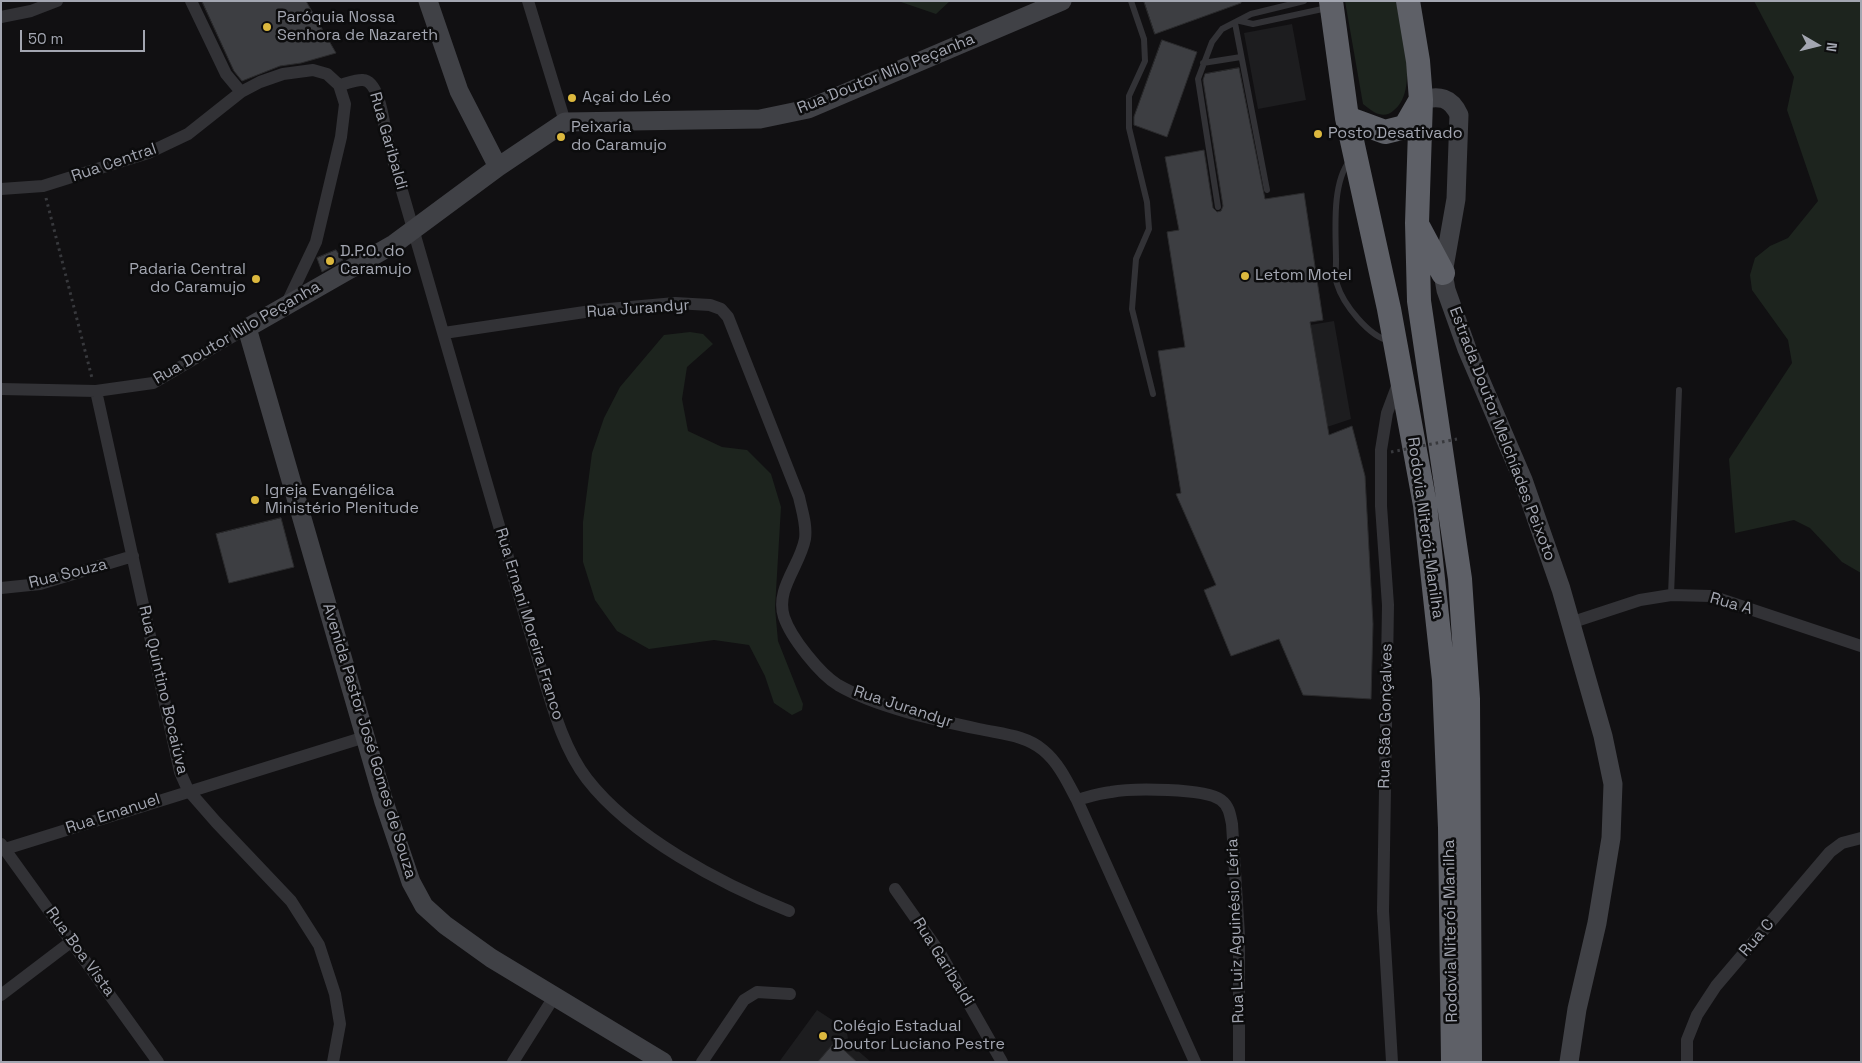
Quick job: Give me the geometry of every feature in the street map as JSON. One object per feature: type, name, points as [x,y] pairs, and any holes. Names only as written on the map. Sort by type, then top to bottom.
[{"type":"highway","name":"Rodovia Niterói-Manilha","points":[[1408,1],[1418,62],[1420,100],[1417,223],[1419,301],[1461,588],[1468,699],[1470,1062]]},
{"type":"highway","name":"Rodovia Niterói-Manilha","points":[[1332,4],[1347,118],[1396,341],[1425,505],[1444,680],[1450,828],[1453,1062]]},
{"type":"highway","points":[[1347,118],[1385,132],[1405,127],[1420,100]]},
{"type":"highway","points":[[1417,223],[1443,273]]},
{"type":"street","points":[[1,16],[31,11],[57,1]]},
{"type":"street","points":[[191,1],[226,74],[241,92]]},
{"type":"street","points":[[428,1],[459,91],[498,166]]},
{"type":"street","points":[[528,1],[565,122]]},
{"type":"street","name":"Rua Doutor Nilo Peçanha","points":[[1,389],[96,391],[153,383],[286,304],[394,244],[498,166],[565,122],[760,119],[808,109],[1062,1]]},
{"type":"street","name":"Rua Central","points":[[1,189],[43,186],[148,154],[188,134],[241,92],[260,82],[283,74],[313,70],[326,74],[339,85]]},
{"type":"street","name":"Rua Garibaldi","points":[[339,85],[363,80],[369,82],[376,91],[387,139],[414,230]]},
{"type":"street","points":[[286,304],[316,242],[326,203],[341,137],[345,104],[339,85]]},
{"type":"street","name":"Estrada Doutor Melchíades Peixoto","points":[[1420,100],[1435,96],[1446,99],[1455,105],[1459,115],[1456,200],[1443,273],[1446,290],[1467,349],[1523,480],[1561,588],[1603,736],[1613,784],[1610,847],[1569,1062]]},
{"type":"street","name":"Rua Ernani Moreira Franco","points":[[414,230],[550,699],[569,748],[586,777],[612,807],[649,835],[712,875],[789,910]]},
{"type":"street","name":"Rua Jurandyr","points":[[444,334],[598,310],[675,303],[710,305],[721,309],[728,317],[772,427],[799,498],[803,514],[805,538],[784,590],[781,603],[785,619],[800,648],[836,684],[855,693],[930,718],[1014,735],[1043,750],[1061,770],[1077,800],[1196,1062]]},
{"type":"street","name":"Avenida Pastor José Gomes de Souza","points":[[247,328],[365,737],[411,882],[424,906],[445,925],[491,958],[652,1058]]},
{"type":"street","name":"Rua São Gonçalves","points":[[1392,1062],[1383,912],[1388,605],[1381,506],[1381,450],[1386,413],[1402,374]]},
{"type":"street","name":"Rua Quintino Bocaiúva","points":[[96,391],[180,772],[188,790],[291,901],[319,945],[335,994],[340,1024],[333,1062]]},
{"type":"street","name":"Rua Souza","points":[[1,588],[40,584],[133,556]]},
{"type":"street","name":"Rua A","points":[[1570,623],[1640,600],[1671,595],[1711,596],[1861,646]]},
{"type":"street","name":"Rua Emanuel","points":[[3,846],[365,737]]},
{"type":"street","name":"Rua Luiz Aguinésio Léria","points":[[1077,800],[1110,792],[1132,790],[1193,792],[1214,796],[1229,809],[1232,824],[1239,935],[1239,1062]]},
{"type":"street","name":"Rua C","points":[[1687,1062],[1687,1040],[1697,1015],[1716,986],[1830,852],[1842,843],[1861,838]]},
{"type":"street","name":"Rua Boa Vista","points":[[3,846],[158,1062]]},
{"type":"street","name":"Rua Garibaldi","points":[[895,889],[940,953],[1002,1062]]},
{"type":"street","points":[[1,996],[72,941]]},
{"type":"street","points":[[702,1062],[744,1000],[757,992],[790,994]]},
{"type":"street","points":[[513,1062],[554,997]]},
{"type":"lane","points":[[1131,1],[1144,39],[1145,61],[1128,96],[1129,128],[1147,202],[1149,228],[1136,259],[1132,309],[1153,394]]},
{"type":"lane","points":[[1218,207],[1198,79],[1202,63],[1222,29],[1251,14],[1304,1]]},
{"type":"lane","points":[[1238,22],[1253,24],[1332,4]]},
{"type":"lane","points":[[1238,22],[1241,57],[1267,190]]},
{"type":"lane","points":[[1202,63],[1241,57]]},
{"type":"lane","points":[[1356,154],[1345,167],[1339,186],[1336,228],[1336,284],[1360,323],[1383,340],[1396,341]]},
{"type":"lane","points":[[1671,595],[1679,390]]},
{"type":"path","points":[[43,186],[96,391]]},
{"type":"path","points":[[1392,462],[1391,452],[1457,439]]},
{"type":"shaded area","points":[[898,1],[950,1],[936,14]]},
{"type":"shaded area","points":[[1345,1],[1396,1],[1404,44],[1407,75],[1406,90],[1401,102],[1389,114],[1377,113],[1363,104]]},
{"type":"shaded area","points":[[1754,1],[1861,1],[1861,573],[1842,562],[1810,528],[1794,520],[1735,533],[1729,459],[1792,363],[1788,340],[1752,290],[1750,275],[1755,258],[1770,246],[1788,238],[1818,201],[1787,110],[1794,77]]},
{"type":"shaded area","points":[[1292,24],[1306,100],[1258,109],[1244,33]]},
{"type":"shaded area","points":[[1334,321],[1351,419],[1327,427],[1310,325]]},
{"type":"shaded area","points":[[690,332],[703,334],[713,344],[687,367],[682,399],[688,431],[722,447],[747,450],[771,474],[781,507],[775,608],[778,641],[803,704],[802,710],[792,715],[774,703],[765,676],[749,645],[714,640],[649,649],[617,631],[595,600],[583,562],[583,522],[592,453],[604,418],[620,387],[664,335]]},
{"type":"shaded area","name":"Colégio Estadual Doutor Luciano Pestre","points":[[817,1010],[846,1029],[849,1043],[871,1062],[779,1062]]},
{"type":"building","name":"Paróquia Nossa Senhora de Nazareth","points":[[202,1],[306,1],[336,53],[301,63],[280,66],[242,81],[234,71]]},
{"type":"building","points":[[1144,1],[1241,1],[1241,3],[1155,34]]},
{"type":"building","points":[[1162,40],[1197,52],[1167,137],[1134,125],[1134,117]]},
{"type":"building","points":[[1239,68],[1265,199],[1304,193],[1323,320],[1310,322],[1329,435],[1352,426],[1365,476],[1373,624],[1371,699],[1303,695],[1279,639],[1231,656],[1204,590],[1216,585],[1176,494],[1181,493],[1158,351],[1185,347],[1167,232],[1179,230],[1165,157],[1204,150],[1213,208],[1217,212],[1221,211],[1223,206],[1203,80],[1205,74]]},
{"type":"building","name":"D.P.O. do Caramujo","points":[[336,250],[343,260],[322,272],[317,258]]},
{"type":"building","points":[[281,518],[294,567],[229,583],[216,534]]},
{"type":"building","points":[[835,1042],[857,1062],[818,1062]]},
{"type":"place","name":"Paróquia Nossa Senhora de Nazareth","points":[[267,27]]},
{"type":"place","name":"Açai do Léo","points":[[572,98]]},
{"type":"place","name":"Posto Desativado","points":[[1318,134]]},
{"type":"place","name":"Peixaria do Caramujo","points":[[561,137]]},
{"type":"place","name":"D.P.O. do Caramujo","points":[[330,261]]},
{"type":"place","name":"Letom Motel","points":[[1245,276]]},
{"type":"place","name":"Padaria Central do Caramujo","points":[[256,279]]},
{"type":"place","name":"Igreja Evangélica Ministério Plenitude","points":[[255,500]]},
{"type":"place","name":"Colégio Estadual Doutor Luciano Pestre","points":[[823,1036]]}]
